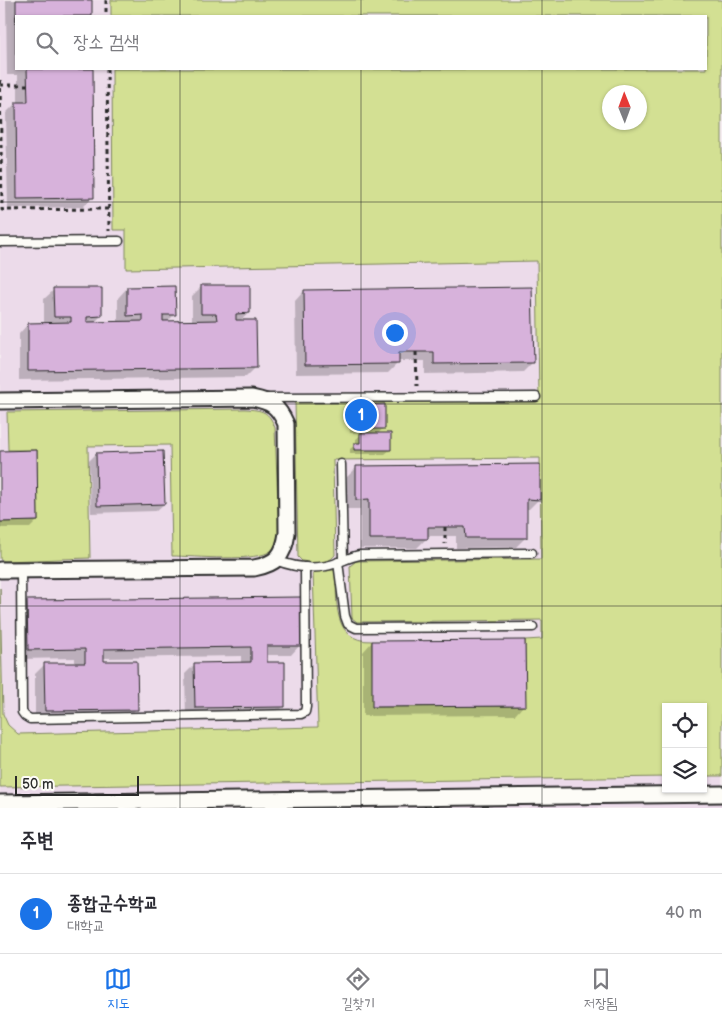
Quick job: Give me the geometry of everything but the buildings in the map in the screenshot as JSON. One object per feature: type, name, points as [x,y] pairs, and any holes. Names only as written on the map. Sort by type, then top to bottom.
[{"type":"street","points":[[0,401],[252,398],[266,401],[275,406],[286,424],[287,533],[282,554],[267,565],[254,568],[0,570]]},
{"type":"street","points":[[0,804],[317,804],[722,794]]},
{"type":"lane","points":[[0,242],[119,241]]},
{"type":"lane","points":[[252,398],[536,396]]},
{"type":"lane","points":[[341,464],[340,561],[345,616],[348,624],[356,628],[533,627]]},
{"type":"lane","points":[[275,560],[295,567],[305,567],[325,566],[360,555],[532,553]]},
{"type":"lane","points":[[21,570],[22,712],[30,719],[301,714],[305,712],[305,567]]},
{"type":"path","points":[[106,0],[106,15]]},
{"type":"path","points":[[107,70],[109,241]]},
{"type":"path","points":[[0,80],[2,210],[109,209]]},
{"type":"path","points":[[0,85],[28,85]]},
{"type":"path","points":[[416,352],[417,397]]},
{"type":"shaded area","points":[[0,0],[722,0],[722,808],[0,808]]},
{"type":"green space","points":[[111,0],[722,0],[722,776],[707,776],[707,703],[662,703],[662,777],[0,787],[0,588],[3,714],[8,725],[18,734],[318,727],[313,571],[336,570],[337,605],[343,627],[349,634],[359,639],[372,641],[373,707],[525,706],[525,640],[542,639],[542,620],[357,622],[352,618],[350,566],[356,561],[541,559],[540,458],[333,460],[335,555],[324,562],[302,561],[298,557],[295,401],[539,399],[537,261],[126,269],[126,230],[113,230],[112,70],[707,70],[707,15],[111,15]]},
{"type":"green space","points":[[245,409],[264,413],[273,422],[275,428],[279,532],[272,550],[265,554],[240,558],[172,556],[170,445],[88,446],[90,558],[4,561],[0,559],[0,522],[38,521],[37,450],[8,450],[7,412]]},
{"type":"place","name":"종합군수학교","points":[[361,415]]}]
